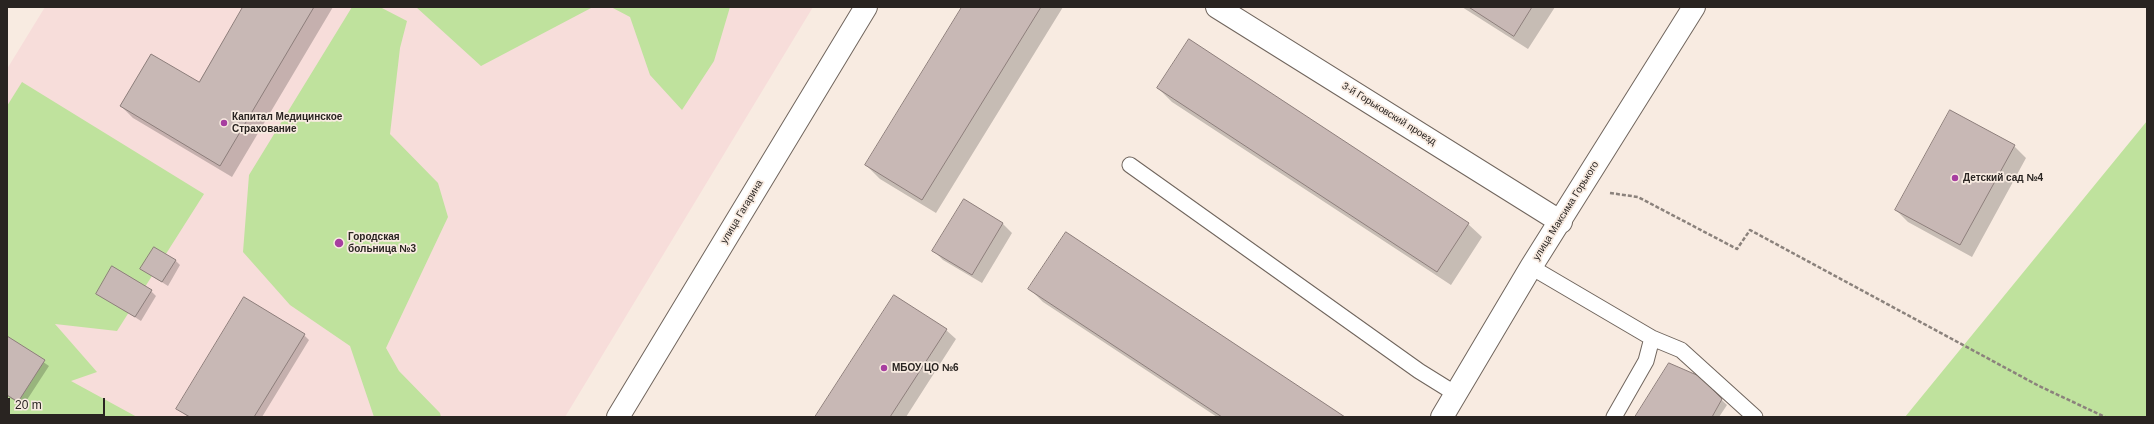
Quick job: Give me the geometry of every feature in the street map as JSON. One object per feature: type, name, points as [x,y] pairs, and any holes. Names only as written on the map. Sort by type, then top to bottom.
[{"type":"street","name":"улица Гагарина","points":[[618,417],[866,7]]},
{"type":"street","name":"3-й Горьковский проезд","points":[[1218,7],[1560,222]]},
{"type":"street","name":"улица Максима Горького","points":[[1442,417],[1531,267],[1694,7]]},
{"type":"lane","points":[[1130,165],[1419,370],[1456,394]]},
{"type":"lane","points":[[1531,267],[1652,338],[1681,350],[1755,417]]},
{"type":"lane","points":[[1614,417],[1646,360],[1652,338]]},
{"type":"path","points":[[1608,193],[1638,197],[1737,249],[1750,230],[2039,386],[2105,417]]},
{"type":"shaded area","name":"Городская больница №3","points":[[45,7],[813,7],[565,417],[7,417],[7,69]]},
{"type":"green space","points":[[352,7],[380,7],[407,21],[400,48],[390,134],[438,183],[448,217],[386,348],[399,371],[440,413],[441,417],[374,417],[350,346],[290,305],[243,252],[249,175]]},
{"type":"green space","points":[[416,7],[593,7],[481,66]]},
{"type":"green space","points":[[611,7],[730,7],[714,61],[682,110],[650,75],[630,17]]},
{"type":"green space","points":[[22,82],[204,194],[117,331],[55,324],[97,372],[71,381],[137,417],[14,417],[7,412],[7,106]]},
{"type":"green space","points":[[2147,121],[2147,417],[1905,417]]},
{"type":"building","points":[[243,7],[314,7],[220,166],[120,106],[151,54],[199,82]]},
{"type":"building","points":[[962,7],[1041,7],[922,200],[865,165]]},
{"type":"building","points":[[1469,7],[1532,7],[1514,36]]},
{"type":"building","points":[[1189,39],[1469,223],[1437,272],[1157,88]]},
{"type":"building","name":"Детский сад №4","points":[[1950,110],[2015,145],[1960,245],[1895,210]]},
{"type":"building","points":[[964,199],[1003,223],[972,275],[932,251]]},
{"type":"building","points":[[1066,232],[1345,417],[1222,417],[1028,289]]},
{"type":"building","points":[[154,247],[176,260],[162,282],[140,269]]},
{"type":"building","points":[[112,266],[152,290],[135,317],[96,294]]},
{"type":"building","name":"МБОУ ЦО №6","points":[[894,295],[947,329],[890,417],[815,417]]},
{"type":"building","points":[[244,297],[305,334],[254,417],[190,417],[176,409]]},
{"type":"building","points":[[7,336],[45,360],[18,402],[7,395]]},
{"type":"building","points":[[1669,363],[1699,376],[1722,399],[1712,417],[1635,417]]},
{"type":"place","name":"Капитал Медицинское Страхование","points":[[224,123]]},
{"type":"place","name":"Детский сад №4","points":[[1955,178]]},
{"type":"place","name":"Городская больница №3","points":[[339,243]]},
{"type":"place","name":"МБОУ ЦО №6","points":[[884,368]]}]
